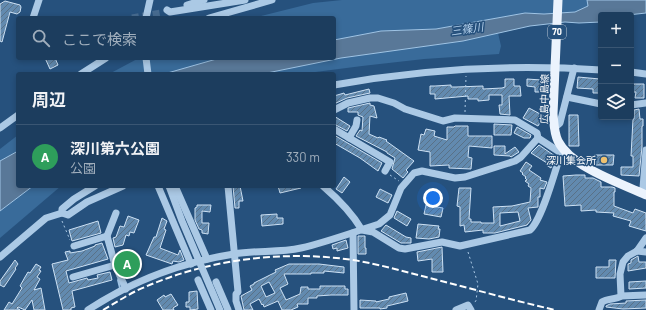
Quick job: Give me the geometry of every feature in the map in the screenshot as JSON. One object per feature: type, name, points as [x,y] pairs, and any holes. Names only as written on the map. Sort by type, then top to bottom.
[{"type":"main road","name":"広島中島線","points":[[558,0],[553,114],[554,128],[563,152],[582,165],[643,194]]},
{"type":"street","points":[[34,16],[39,0]]},
{"type":"street","points":[[146,16],[150,0]]},
{"type":"street","points":[[204,0],[164,12],[245,0]]},
{"type":"street","points":[[216,16],[272,0]]},
{"type":"street","points":[[83,72],[103,60]]},
{"type":"street","points":[[146,60],[148,72]]},
{"type":"street","points":[[336,85],[379,77],[465,69],[555,66],[598,70]]},
{"type":"street","points":[[554,128],[560,123],[568,97],[574,68]]},
{"type":"street","points":[[634,72],[646,74]]},
{"type":"street","points":[[568,97],[598,103]]},
{"type":"street","points":[[336,109],[348,103],[370,98],[378,98],[394,103],[405,109],[443,121],[455,118],[515,120],[537,133],[538,138],[563,152],[534,227],[530,230],[460,246],[442,242],[405,249],[399,248],[373,232],[362,230]]},
{"type":"street","points":[[634,105],[646,103]]},
{"type":"street","points":[[0,128],[16,116]]},
{"type":"street","points":[[349,138],[356,126],[357,120]]},
{"type":"street","points":[[336,131],[390,162],[385,171]]},
{"type":"street","points":[[88,310],[106,298],[155,276],[207,259],[235,254],[300,248],[379,224],[390,215],[401,188],[414,173],[422,171],[455,178],[465,177],[515,161],[521,157],[538,138]]},
{"type":"street","points":[[643,194],[646,150]]},
{"type":"street","points":[[62,217],[62,209],[74,199],[92,188]]},
{"type":"street","points":[[0,257],[46,218],[68,215],[87,202],[118,188]]},
{"type":"street","points":[[159,188],[191,264]]},
{"type":"street","points":[[170,188],[182,222],[220,310]]},
{"type":"street","points":[[176,188],[207,259]]},
{"type":"street","points":[[228,188],[238,292],[236,294],[236,301],[239,310]]},
{"type":"street","points":[[325,188],[357,221],[362,230]]},
{"type":"street","points":[[116,213],[107,236],[116,265],[126,289]]},
{"type":"street","points":[[353,233],[354,310]]},
{"type":"street","points":[[74,246],[107,236]]},
{"type":"street","points":[[621,296],[620,274],[623,262],[628,256],[637,251],[646,238]]},
{"type":"street","points":[[637,251],[646,252]]},
{"type":"street","points":[[73,277],[116,265]]},
{"type":"street","points":[[198,280],[211,310]]},
{"type":"street","points":[[216,282],[228,310]]},
{"type":"street","points":[[599,310],[602,302],[605,300],[618,298],[621,296],[646,295]]},
{"type":"street","points":[[456,310],[470,308]]},
{"type":"path","points":[[465,118],[466,79]]},
{"type":"path","points":[[385,171],[405,184]]},
{"type":"path","points":[[62,217],[68,236]]},
{"type":"path","points":[[466,245],[478,284],[476,301],[470,308]]},
{"type":"shaded area","points":[[342,0],[587,0],[588,6],[576,12],[544,14],[525,13],[436,29],[381,31],[336,40],[336,16],[261,16],[313,3]]},
{"type":"shaded area","points":[[498,33],[501,46],[499,54],[424,59],[316,72],[272,72],[341,58],[463,41]]},
{"type":"shaded area","points":[[135,60],[213,60],[171,72],[113,72]]},
{"type":"shaded area","points":[[16,137],[16,152],[0,161],[0,149]]},
{"type":"shaded area","points":[[30,188],[59,188],[0,238],[0,211]]},
{"type":"shaded area","points":[[134,256],[139,258],[134,267],[121,271],[118,261]]},
{"type":"water","name":"三篠川","points":[[587,0],[646,0],[646,13],[634,14],[634,12],[598,12],[598,22],[565,22],[530,26],[463,41],[336,59],[336,40],[381,31],[436,29],[525,13],[544,14],[575,12],[588,6]]},
{"type":"water","points":[[213,60],[331,60],[272,72],[171,72]]},
{"type":"water","points":[[16,152],[16,188],[30,188],[0,211],[0,161]]},
{"type":"building","points":[[5,1],[20,5],[21,7],[20,12],[17,14],[10,12],[2,42],[0,41],[0,4]]},
{"type":"building","points":[[46,60],[56,60],[58,65],[50,69]]},
{"type":"building","points":[[578,77],[598,79],[598,93],[593,93],[593,89],[577,88]]},
{"type":"building","points":[[505,79],[514,79],[514,86],[520,86],[521,96],[509,96],[510,115],[500,114],[499,105],[502,105],[502,95],[489,95],[489,100],[478,101],[478,99],[468,99],[468,96],[435,99],[435,94],[430,94],[430,86],[451,85],[451,87],[483,86],[483,89],[502,88],[505,87]]},
{"type":"building","points":[[527,79],[541,80],[540,92],[535,92],[535,87],[527,86]]},
{"type":"building","points":[[634,84],[644,84],[644,98],[635,98],[636,92],[634,92]]},
{"type":"building","points":[[369,89],[370,93],[347,98],[336,103],[336,95],[344,93],[345,95]]},
{"type":"building","points":[[370,103],[370,105],[374,106],[377,118],[370,116],[369,134],[387,140],[386,141],[414,161],[406,170],[408,172],[403,178],[392,169],[395,158],[387,152],[356,136],[360,130],[362,131],[363,117],[358,115],[358,112],[348,112],[348,108]]},
{"type":"building","points":[[529,108],[544,116],[538,126],[523,118]]},
{"type":"building","points":[[639,109],[640,119],[643,119],[639,176],[621,175],[621,167],[633,167],[633,156],[631,156],[634,110]]},
{"type":"building","points":[[569,115],[578,115],[579,146],[569,146]]},
{"type":"building","points":[[336,117],[350,126],[347,131],[336,125]]},
{"type":"building","points":[[494,124],[512,125],[511,135],[494,135]]},
{"type":"building","points":[[468,126],[468,136],[492,136],[492,148],[469,146],[468,157],[472,158],[471,169],[449,168],[449,165],[430,166],[430,152],[418,150],[421,134],[424,135],[426,129],[435,131],[434,136],[447,140],[447,127]]},
{"type":"building","points":[[517,127],[531,135],[530,138],[524,138],[514,133]]},
{"type":"building","points":[[336,136],[382,163],[378,171],[360,158],[336,144]]},
{"type":"building","points":[[539,145],[555,156],[551,168],[546,165],[547,163],[531,153]]},
{"type":"building","points":[[494,146],[505,146],[505,154],[515,147],[519,152],[511,157],[494,155]]},
{"type":"building","name":"深川集会所","points":[[594,155],[614,155],[613,165],[594,165]]},
{"type":"building","points":[[526,162],[532,166],[529,170],[541,178],[540,180],[547,182],[544,189],[540,188],[538,207],[528,208],[531,220],[527,225],[495,233],[483,233],[483,230],[465,232],[464,225],[460,226],[460,207],[457,206],[459,188],[471,188],[469,219],[471,219],[471,222],[494,223],[493,207],[512,206],[530,202],[531,188],[525,181],[527,180],[525,178],[526,177],[520,171]],"holes":[[[518,212],[520,221],[500,226],[500,213]]]},
{"type":"building","points":[[585,175],[585,178],[593,178],[601,182],[601,187],[615,188],[614,206],[633,213],[635,209],[646,213],[646,231],[629,226],[631,221],[613,216],[614,213],[596,212],[596,210],[581,211],[581,205],[565,206],[563,176]]},
{"type":"building","points":[[344,177],[350,182],[342,193],[336,189]]},
{"type":"building","points":[[233,188],[240,188],[243,201],[239,201],[239,208],[235,208]]},
{"type":"building","points":[[279,188],[301,188],[280,193]]},
{"type":"building","points":[[380,189],[392,195],[388,203],[376,197]]},
{"type":"building","points":[[197,205],[211,205],[210,212],[202,211],[202,223],[209,223],[208,234],[202,233],[202,230],[199,229],[195,220],[195,208]]},
{"type":"building","points":[[426,205],[443,208],[441,217],[424,214]]},
{"type":"building","points":[[397,211],[411,219],[407,226],[394,218]]},
{"type":"building","points":[[277,214],[277,218],[283,218],[283,224],[262,226],[261,215]]},
{"type":"building","points":[[128,216],[139,220],[134,233],[130,232],[129,236],[126,235],[123,245],[115,247],[113,238],[116,237],[120,226],[124,227]]},
{"type":"building","points":[[162,218],[167,221],[164,229],[166,230],[160,248],[178,255],[180,250],[184,260],[179,262],[173,261],[172,264],[146,255],[154,237],[156,237]]},
{"type":"building","points":[[98,221],[101,233],[72,241],[69,230]]},
{"type":"building","points":[[418,224],[439,226],[439,237],[429,239],[416,238]]},
{"type":"building","points":[[386,225],[406,237],[411,238],[411,243],[401,243],[381,231]]},
{"type":"building","points":[[358,236],[365,236],[366,254],[358,254]]},
{"type":"building","points":[[346,240],[348,248],[337,251],[337,248],[333,249],[332,245]]},
{"type":"building","points":[[102,243],[108,259],[66,271],[69,283],[87,278],[88,280],[98,278],[97,275],[110,272],[112,280],[72,291],[75,307],[71,308],[71,310],[63,310],[52,264],[68,260],[65,252],[70,251],[70,253],[82,251]]},
{"type":"building","points":[[442,247],[443,272],[432,272],[432,259],[418,261],[417,252]]},
{"type":"building","points":[[638,256],[639,262],[646,262],[646,268],[628,271],[628,264],[631,263],[631,260]]},
{"type":"building","points":[[15,260],[18,264],[15,268],[16,269],[4,287],[0,285],[0,281]]},
{"type":"building","points":[[609,260],[616,260],[615,278],[596,278],[596,267],[609,267]]},
{"type":"building","points":[[36,264],[41,267],[39,270],[41,271],[37,277],[40,279],[34,290],[41,288],[45,310],[34,310],[32,300],[25,310],[18,307],[17,308],[20,310],[4,310],[9,302],[12,304],[22,288],[20,286],[28,272],[30,273]]},
{"type":"building","points":[[289,264],[319,264],[344,267],[344,273],[324,271],[324,273],[311,274],[284,274],[288,284],[280,288],[286,300],[300,294],[301,287],[308,287],[308,289],[320,289],[320,286],[345,286],[345,289],[348,289],[348,295],[317,296],[317,298],[308,298],[308,304],[297,304],[298,307],[291,310],[282,310],[278,301],[264,307],[259,299],[250,304],[253,310],[244,310],[241,296],[252,290],[250,286],[276,272],[275,270]],"holes":[[[269,282],[275,293],[266,297],[261,286]]]},
{"type":"building","points":[[646,281],[646,288],[629,289],[629,282]]},
{"type":"building","points":[[197,291],[198,309],[190,310],[190,307],[186,307],[186,302],[189,302],[189,292]]},
{"type":"building","points":[[406,293],[408,301],[387,306],[387,308],[360,308],[360,300],[376,302]]},
{"type":"building","points":[[171,294],[178,305],[173,308],[174,310],[163,310],[157,300],[164,295],[165,297]]},
{"type":"building","points":[[646,300],[646,308],[623,309],[606,307],[610,304],[626,303],[626,301]]},
{"type":"waterway","points":[[118,280],[119,289]]},
{"type":"tunnel","points":[[144,16],[161,13]]},
{"type":"railway","points":[[103,310],[139,289],[169,277],[247,259],[300,256],[327,257],[372,264],[555,310]]},
{"type":"place","name":"深川集会所","points":[[604,160]]},
{"type":"place","name":"深川第六公園","points":[[127,264]]}]
